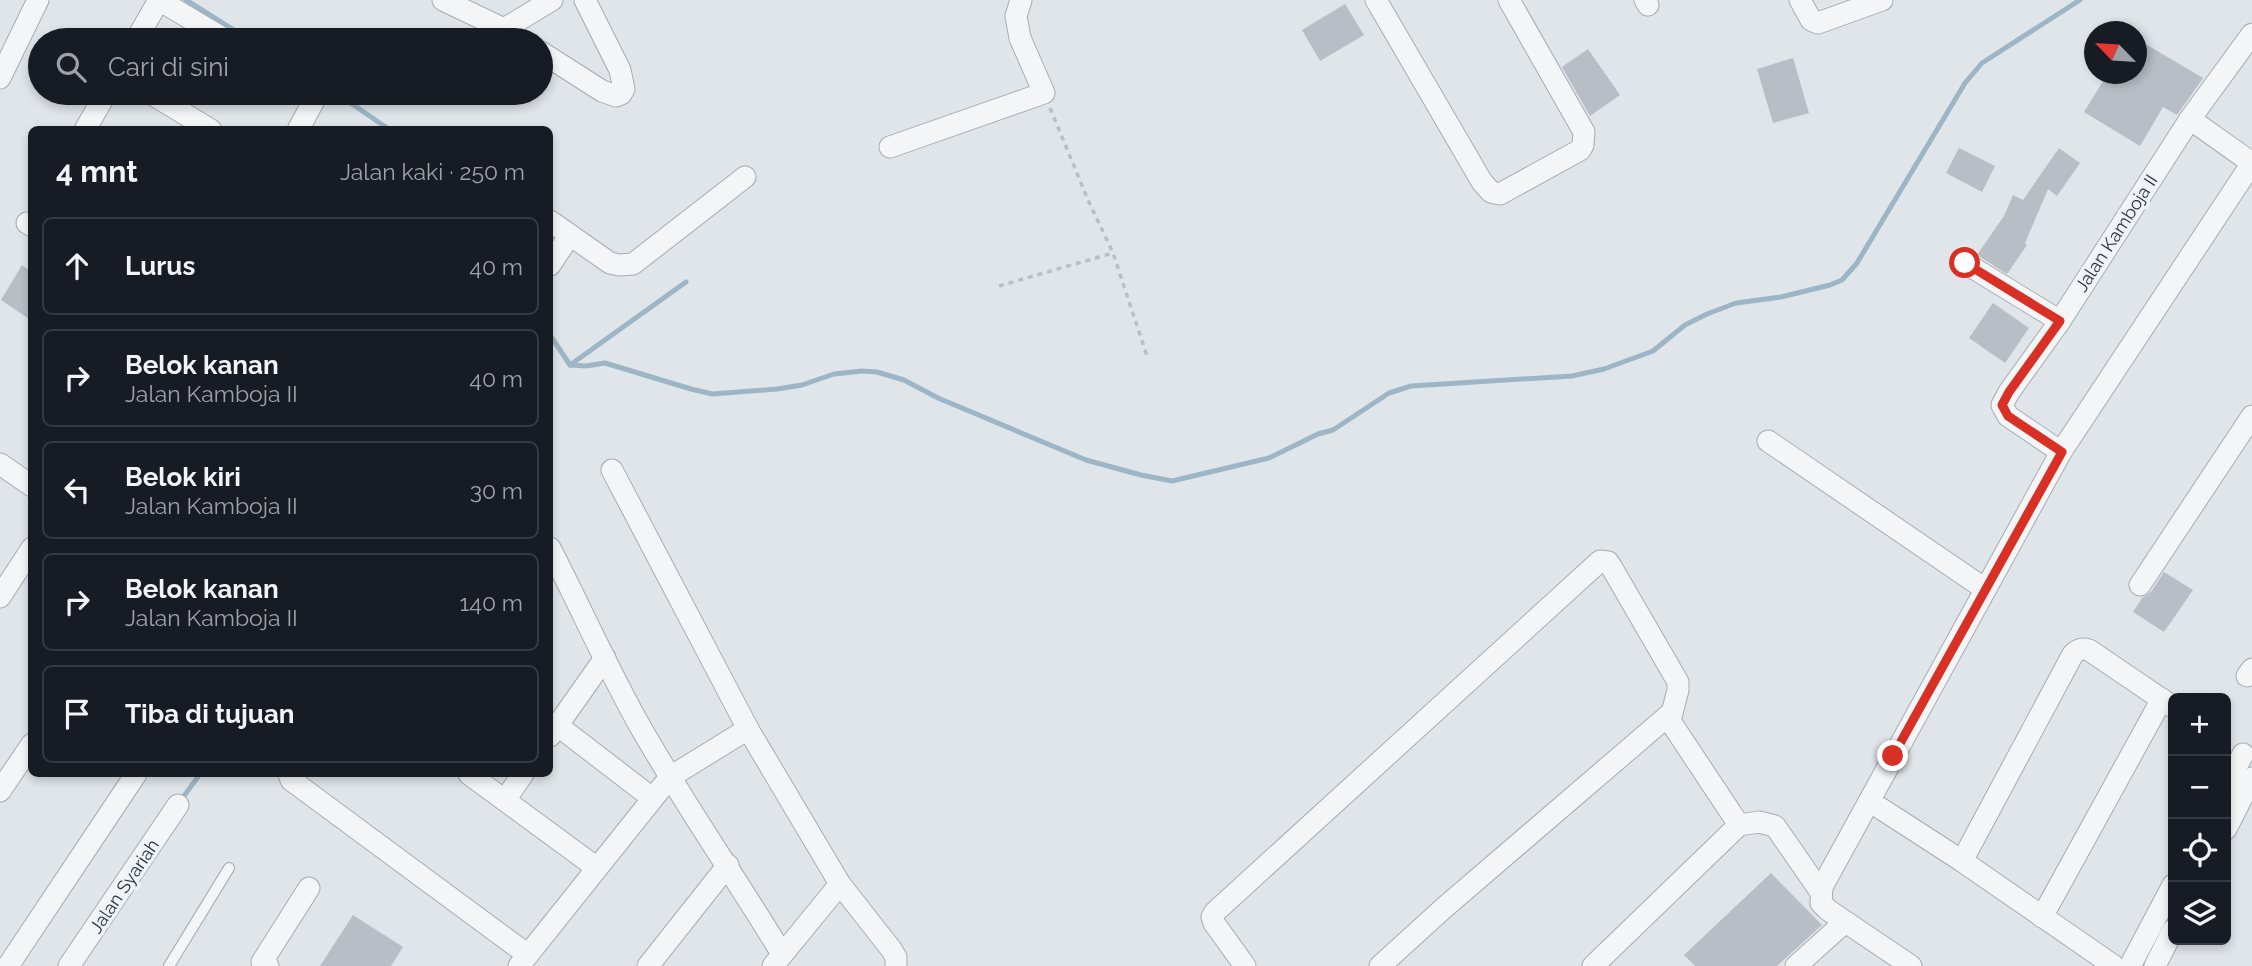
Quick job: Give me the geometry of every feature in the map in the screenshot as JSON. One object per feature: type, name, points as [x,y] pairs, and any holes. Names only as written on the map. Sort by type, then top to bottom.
[{"type":"street","points":[[0,78],[38,0]]},
{"type":"street","points":[[143,28],[159,0],[206,28]]},
{"type":"street","points":[[443,0],[502,28]]},
{"type":"street","points":[[506,28],[552,0]]},
{"type":"street","points":[[553,59],[609,94],[615,96],[625,89],[621,70],[585,0]]},
{"type":"street","points":[[890,148],[1044,93],[1020,38],[1016,16],[1021,0]]},
{"type":"street","points":[[1376,0],[1482,182],[1491,192],[1500,194],[1580,149],[1584,138],[1584,132],[1509,0]]},
{"type":"street","points":[[1800,0],[1811,20],[1818,23],[1882,0]]},
{"type":"street","name":"Jalan Kamboja II","points":[[2062,452],[2008,416],[2002,405],[2060,321],[2190,119],[2252,34]]},
{"type":"street","points":[[87,126],[99,105]]},
{"type":"street","points":[[170,105],[204,126]]},
{"type":"street","points":[[300,126],[312,105]]},
{"type":"street","points":[[1911,966],[1828,910],[1821,903],[1821,891],[1867,802],[2062,452],[2252,163],[2190,119]]},
{"type":"street","points":[[553,224],[610,263],[633,264],[745,177]]},
{"type":"street","points":[[553,260],[570,235]]},
{"type":"street","points":[[1965,263],[2060,321]]},
{"type":"street","points":[[2140,585],[2252,416]]},
{"type":"street","points":[[1768,441],[1985,589]]},
{"type":"street","points":[[0,464],[28,483]]},
{"type":"street","points":[[612,470],[748,729],[840,884],[891,949],[896,966]]},
{"type":"street","points":[[0,597],[28,554]]},
{"type":"street","points":[[1245,966],[1214,923],[1214,912],[1600,561],[1608,562],[1612,568],[1678,682],[1670,721],[1739,825]]},
{"type":"street","points":[[553,565],[639,724],[728,865],[778,960],[840,884]]},
{"type":"street","points":[[1962,861],[2077,650],[2089,650],[2168,703],[2042,917]]},
{"type":"street","points":[[605,658],[553,731],[652,798]]},
{"type":"street","points":[[1380,966],[1670,714]]},
{"type":"street","points":[[290,777],[523,960],[670,777],[748,729]]},
{"type":"street","points":[[0,790],[28,750]]},
{"type":"street","points":[[2231,774],[2240,751]]},
{"type":"street","points":[[8,966],[134,777]]},
{"type":"street","points":[[473,777],[597,868]]},
{"type":"street","points":[[505,800],[521,777]]},
{"type":"street","points":[[2231,819],[2252,778]]},
{"type":"street","name":"Jalan Syariah","points":[[69,966],[178,805]]},
{"type":"street","points":[[1880,808],[2114,966]]},
{"type":"street","points":[[1593,966],[1739,825],[1759,822],[1775,826],[1821,891]]},
{"type":"street","points":[[648,966],[728,865]]},
{"type":"street","points":[[263,965],[309,888]]},
{"type":"street","points":[[2130,966],[2168,894]]},
{"type":"street","points":[[1796,966],[1845,922]]},
{"type":"street","points":[[2154,966],[2168,939]]},
{"type":"lane","points":[[169,966],[229,868]]},
{"type":"path","points":[[1044,93],[1113,253],[1147,356]]},
{"type":"path","points":[[999,286],[1113,253]]},
{"type":"building","points":[[1345,4],[1364,35],[1320,61],[1302,30]]},
{"type":"building","points":[[2147,45],[2203,78],[2177,115],[2163,107],[2140,146],[2084,112],[2101,84],[2147,84]]},
{"type":"building","points":[[1588,49],[1620,95],[1590,116],[1562,67]]},
{"type":"building","points":[[1793,58],[1809,113],[1773,123],[1757,69]]},
{"type":"building","points":[[1959,148],[1995,166],[1982,192],[1946,173]]},
{"type":"building","points":[[2059,148],[2080,163],[2057,196],[2048,189],[2025,243],[2027,245],[2007,274],[1977,255],[2004,216],[2013,195],[2023,200]]},
{"type":"building","points":[[22,265],[28,269],[28,318],[1,300]]},
{"type":"building","points":[[1993,303],[2029,328],[2005,363],[1969,338]]},
{"type":"building","points":[[2164,572],[2193,590],[2164,632],[2133,612]]},
{"type":"building","points":[[1771,873],[1822,925],[1777,966],[1695,966],[1684,955]]},
{"type":"building","points":[[353,915],[403,947],[391,966],[320,966]]},
{"type":"waterway","points":[[186,0],[231,28]]},
{"type":"waterway","points":[[553,340],[570,365],[605,363],[712,394],[802,385],[834,374],[877,372],[904,380],[938,398],[1086,460],[1172,481],[1269,458],[1318,434],[1333,430],[1389,393],[1411,386],[1572,376],[1604,369],[1653,351],[1685,325],[1736,303],[1781,297],[1842,280],[1857,263],[1965,83],[1982,63],[2080,0]]},
{"type":"waterway","points":[[354,105],[384,126]]},
{"type":"waterway","points":[[570,365],[686,282]]},
{"type":"waterway","points":[[181,800],[198,777]]},
{"type":"route","points":[[1893,756],[2062,452],[2008,416],[2002,405],[2060,321],[1965,263]]}]
